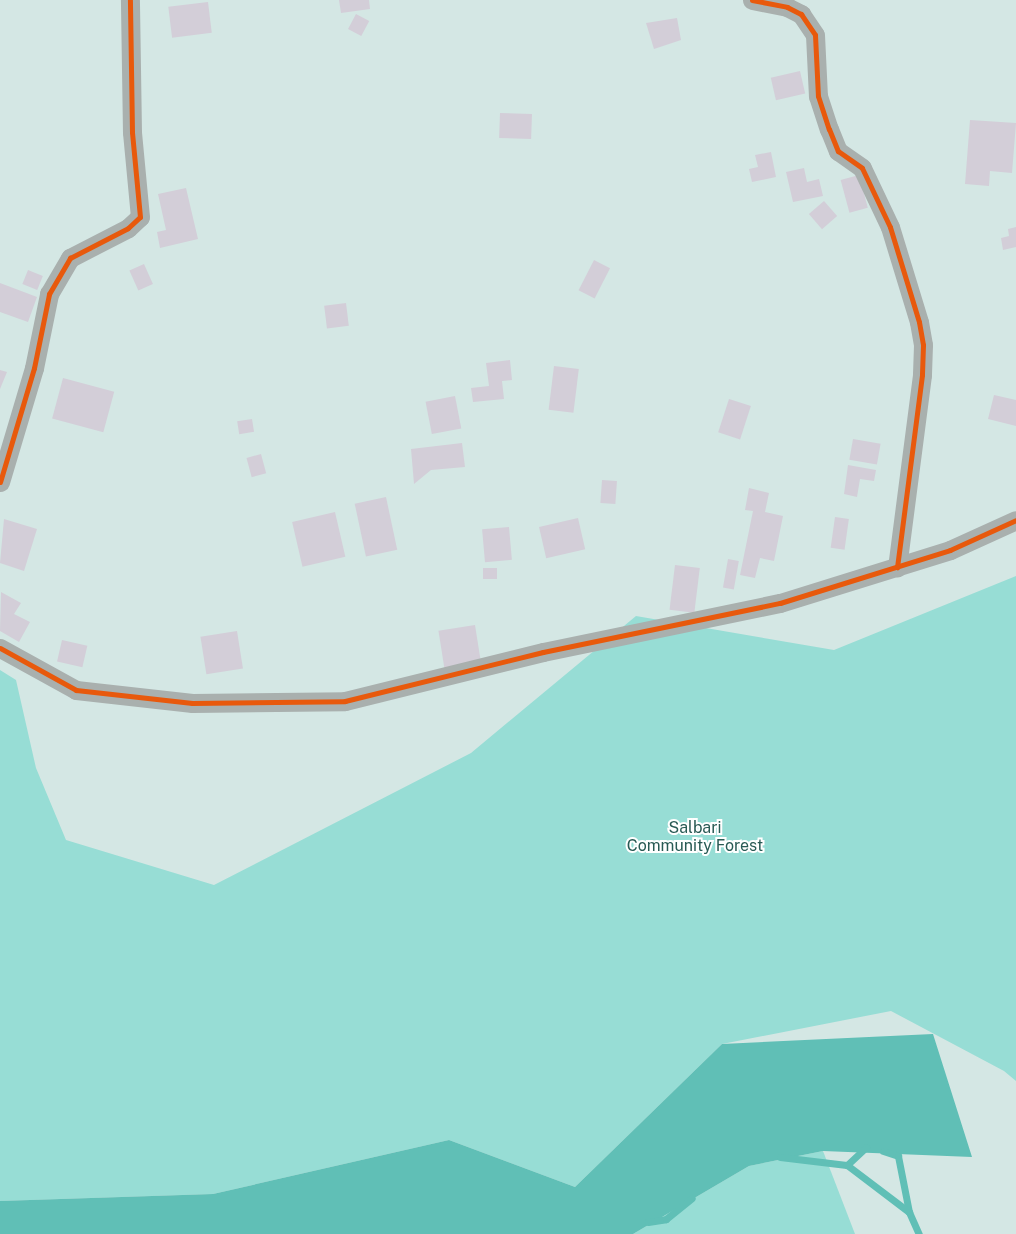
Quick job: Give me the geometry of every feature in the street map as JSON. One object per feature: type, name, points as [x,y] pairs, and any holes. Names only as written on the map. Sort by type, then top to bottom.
[{"type":"street","points":[[0,482],[34,368],[49,294],[70,258],[128,228],[140,216],[132,132],[130,0]]},
{"type":"street","points":[[752,0],[787,7],[801,14],[815,35],[818,96],[829,128],[838,151],[862,168],[890,227],[916,312],[923,345],[922,375],[897,567]]},
{"type":"street","points":[[0,648],[76,690],[192,703],[345,701],[543,652],[780,603],[950,550],[1016,520]]},
{"type":"green space","name":"Salbari Community Forest","points":[[1016,576],[1016,1081],[1004,1071],[891,1011],[722,1044],[575,1187],[449,1140],[213,1194],[0,1201],[0,670],[16,680],[36,768],[66,840],[214,885],[471,753],[636,616],[834,650]]},
{"type":"green space","points":[[823,1151],[855,1234],[633,1234],[749,1166]]},
{"type":"shaded area","points":[[933,1034],[972,1157],[823,1151],[749,1166],[633,1234],[0,1234],[0,1201],[213,1194],[449,1140],[575,1187],[722,1044]]},
{"type":"building","points":[[339,0],[369,0],[370,9],[341,13]]},
{"type":"building","points":[[208,2],[212,33],[172,38],[168,7]]},
{"type":"building","points":[[356,14],[369,21],[361,36],[348,29]]},
{"type":"building","points":[[677,18],[681,40],[654,49],[646,23]]},
{"type":"building","points":[[800,71],[805,93],[776,100],[771,78]]},
{"type":"building","points":[[500,113],[532,114],[531,139],[499,138]]},
{"type":"building","points":[[970,120],[1016,123],[1012,173],[990,171],[989,186],[965,184]]},
{"type":"building","points":[[771,152],[776,177],[752,182],[749,169],[758,167],[755,155]]},
{"type":"building","points":[[804,168],[807,182],[819,179],[823,196],[793,202],[786,172]]},
{"type":"building","points":[[859,175],[868,208],[849,213],[841,180]]},
{"type":"building","points":[[186,188],[198,239],[160,248],[157,232],[166,230],[158,194]]},
{"type":"building","points":[[824,201],[837,216],[822,229],[809,214]]},
{"type":"building","points":[[1016,227],[1016,247],[1003,250],[1001,238],[1009,236],[1008,229]]},
{"type":"building","points":[[594,260],[610,268],[595,298],[579,290]]},
{"type":"building","points":[[144,264],[153,284],[138,291],[129,271]]},
{"type":"building","points":[[28,270],[43,276],[37,290],[22,284]]},
{"type":"building","points":[[0,283],[37,297],[28,322],[0,312]]},
{"type":"building","points":[[346,303],[349,326],[327,329],[324,306]]},
{"type":"building","points":[[510,360],[512,380],[502,381],[504,399],[473,402],[471,388],[489,386],[486,363]]},
{"type":"building","points":[[554,366],[579,369],[573,413],[549,410]]},
{"type":"building","points":[[0,370],[7,372],[0,389]]},
{"type":"building","points":[[63,378],[114,392],[103,432],[52,419]]},
{"type":"building","points":[[994,395],[1016,400],[1016,426],[988,419]]},
{"type":"building","points":[[455,396],[461,428],[432,434],[426,402]]},
{"type":"building","points":[[729,399],[751,406],[740,439],[718,432]]},
{"type":"building","points":[[252,419],[254,432],[239,434],[237,421]]},
{"type":"building","points":[[853,439],[881,444],[877,465],[849,460]]},
{"type":"building","points":[[462,443],[465,467],[431,470],[414,484],[411,449]]},
{"type":"building","points":[[261,454],[266,473],[252,477],[247,458]]},
{"type":"building","points":[[848,465],[876,470],[874,481],[860,479],[857,497],[844,494]]},
{"type":"building","points":[[602,480],[617,481],[615,504],[600,503]]},
{"type":"building","points":[[749,488],[769,493],[765,512],[783,516],[774,561],[760,558],[755,578],[740,575],[753,511],[745,510]]},
{"type":"building","points":[[386,497],[397,550],[366,556],[355,504]]},
{"type":"building","points":[[335,512],[345,557],[302,567],[292,522]]},
{"type":"building","points":[[835,517],[849,519],[845,550],[831,548]]},
{"type":"building","points":[[578,518],[585,549],[546,558],[539,527]]},
{"type":"building","points":[[4,519],[37,529],[24,571],[0,563]]},
{"type":"building","points":[[509,527],[512,560],[485,562],[482,529]]},
{"type":"building","points":[[728,559],[739,561],[734,589],[723,588]]},
{"type":"building","points":[[675,565],[700,568],[694,613],[670,610]]},
{"type":"building","points":[[483,568],[497,568],[497,579],[483,579]]},
{"type":"building","points":[[1,592],[21,603],[14,614],[30,622],[19,642],[0,631]]},
{"type":"building","points":[[475,625],[481,663],[444,668],[438,631]]},
{"type":"building","points":[[237,631],[243,669],[206,674],[200,637]]},
{"type":"building","points":[[62,640],[87,646],[82,667],[57,661]]},
{"type":"waterway","points":[[780,1157],[847,1165],[866,1147]]},
{"type":"waterway","points":[[883,1151],[898,1156],[909,1212],[919,1234]]},
{"type":"waterway","points":[[847,1165],[909,1212]]},
{"type":"waterway","points":[[648,1222],[666,1219],[692,1198]]},
{"type":"cycle path","points":[[0,482],[34,368],[49,294],[70,258],[128,228],[140,217],[132,132],[130,0]]},
{"type":"cycle path","points":[[752,0],[787,7],[801,14],[815,35],[818,96],[829,129],[838,151],[862,168],[890,227],[919,322],[923,345],[922,375],[897,567]]},
{"type":"cycle path","points":[[0,648],[76,690],[192,703],[345,701],[543,652],[780,603],[950,550],[1016,520]]}]
